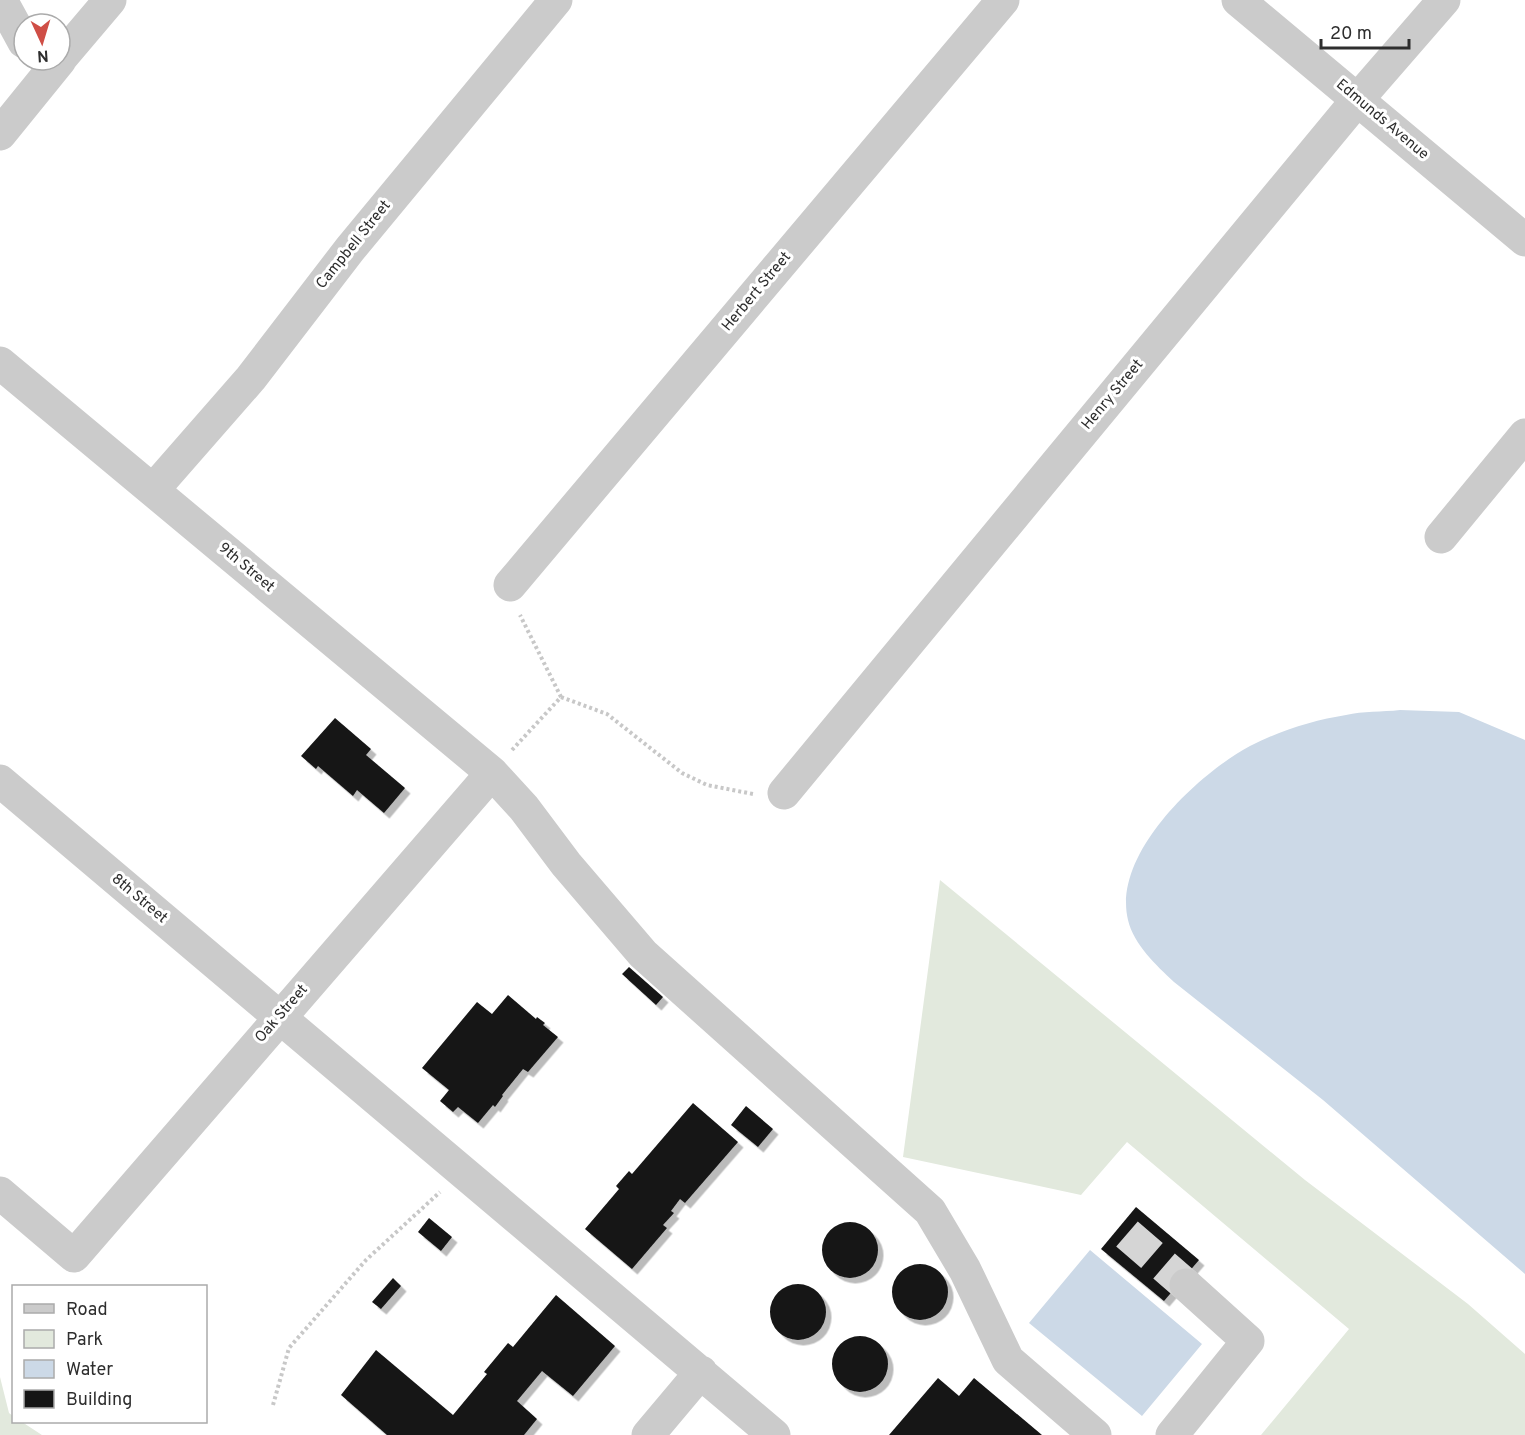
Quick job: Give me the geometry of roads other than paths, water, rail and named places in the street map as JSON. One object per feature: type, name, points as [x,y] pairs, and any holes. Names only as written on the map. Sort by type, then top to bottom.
[{"type":"street","points":[[2,0],[12,19]]},
{"type":"street","points":[[72,41],[110,0]]},
{"type":"street","name":"Campbell Street","points":[[153,490],[251,378],[350,249],[556,0]]},
{"type":"street","name":"Herbert Street","points":[[510,585],[1003,0]]},
{"type":"street","name":"Edmunds Avenue","points":[[1238,0],[1525,240]]},
{"type":"street","name":"Henry Street","points":[[784,793],[1358,99],[1444,0]]},
{"type":"street","points":[[0,135],[46,72]]},
{"type":"street","name":"9th Street","points":[[0,363],[492,773],[524,808],[566,864],[643,954],[930,1211],[965,1270],[1008,1360],[1095,1435]]},
{"type":"street","points":[[1441,537],[1525,435]]},
{"type":"street","name":"Oak Street","points":[[0,1193],[74,1256],[492,773]]},
{"type":"street","name":"8th Street","points":[[0,781],[774,1435]]},
{"type":"street","points":[[1172,1435],[1248,1341],[1186,1285]]},
{"type":"street","points":[[648,1435],[701,1372]]},
{"type":"water","points":[[1400,710],[1459,712],[1525,740],[1525,1274],[1323,1100],[1174,982],[1140,946],[1128,920],[1127,895],[1133,869],[1146,843],[1184,796],[1229,759],[1250,746],[1297,727],[1352,714]]},
{"type":"water","points":[[1090,1250],[1202,1344],[1142,1416],[1029,1323]]},
{"type":"tunnel","points":[[1127,1234],[1186,1285]]}]
